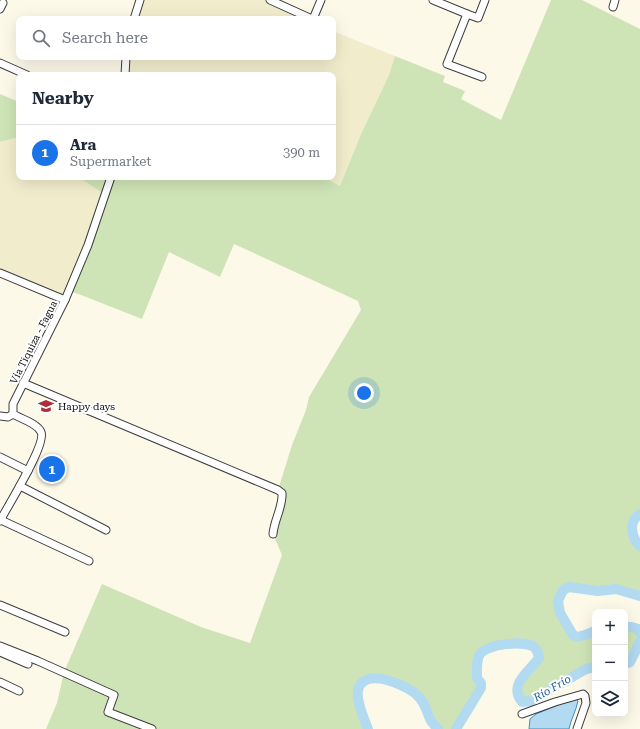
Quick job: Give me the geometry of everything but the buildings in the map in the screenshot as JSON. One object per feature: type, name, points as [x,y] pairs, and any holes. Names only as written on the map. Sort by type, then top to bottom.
[{"type":"street","points":[[135,16],[140,0]]},
{"type":"street","points":[[270,0],[305,16]]},
{"type":"street","points":[[313,16],[321,0]]},
{"type":"street","points":[[433,0],[478,18],[485,0]]},
{"type":"street","points":[[467,14],[447,64],[482,77]]},
{"type":"street","points":[[125,72],[126,60]]},
{"type":"street","points":[[0,63],[20,72]]},
{"type":"street","name":"Vía Tiquiza - Fagua","points":[[13,414],[13,404],[65,300],[88,245],[110,180]]},
{"type":"street","points":[[0,273],[65,300]]},
{"type":"street","points":[[23,383],[278,490],[282,493],[282,498],[273,527],[273,534]]},
{"type":"street","points":[[0,416],[8,417],[13,414],[37,427],[41,431],[42,435],[42,439],[28,471],[0,520],[89,562]]},
{"type":"street","points":[[0,457],[28,471]]},
{"type":"street","points":[[20,486],[106,530]]},
{"type":"street","points":[[0,605],[65,632]]},
{"type":"street","points":[[0,646],[38,661],[114,695],[108,712],[152,729]]},
{"type":"street","points":[[0,652],[28,664]]},
{"type":"street","points":[[0,682],[19,691]]},
{"type":"street","points":[[522,714],[566,698],[583,694],[585,696],[586,703],[577,729]]},
{"type":"shaded area","points":[[140,0],[270,0],[305,16],[135,16]]},
{"type":"shaded area","points":[[336,32],[395,56],[389,75],[361,134],[340,186],[329,180],[336,180],[336,72],[125,72],[126,60],[336,60]]},
{"type":"shaded area","points":[[16,139],[16,180],[83,180],[104,194],[65,300],[0,273],[0,142]]},
{"type":"green space","points":[[551,0],[582,0],[640,29],[640,514],[635,518],[632,529],[634,539],[640,546],[640,596],[616,589],[598,591],[569,587],[563,590],[559,601],[560,613],[573,635],[577,637],[592,632],[592,668],[586,669],[531,701],[522,702],[518,696],[517,690],[522,678],[539,658],[538,652],[534,647],[522,644],[506,644],[490,648],[480,654],[478,659],[477,678],[481,683],[481,688],[456,729],[438,729],[431,720],[424,703],[417,695],[395,683],[376,678],[368,679],[362,683],[358,690],[359,705],[368,729],[46,729],[57,703],[64,672],[102,584],[201,627],[250,643],[282,555],[273,534],[282,498],[278,490],[292,445],[306,410],[309,397],[361,310],[358,301],[234,244],[220,277],[169,252],[142,319],[69,291],[104,194],[83,180],[329,180],[340,186],[361,134],[389,75],[395,56],[445,76],[443,82],[465,91],[461,99],[501,120]]},
{"type":"green space","points":[[0,94],[16,101],[16,139],[0,142]]},
{"type":"green space","points":[[628,627],[632,627],[638,629],[640,633],[640,642],[630,662],[628,663]]},
{"type":"water","points":[[575,698],[578,701],[569,729],[529,729],[530,719],[536,714]]},
{"type":"waterway","name":"Río Frío","points":[[640,514],[636,517],[632,525],[633,534],[640,546]]},
{"type":"waterway","name":"Río Frío","points":[[592,632],[577,637],[573,635],[560,613],[558,601],[563,590],[569,587],[598,591],[616,589],[640,596]]},
{"type":"waterway","name":"Río Frío","points":[[628,627],[638,629],[640,633]]},
{"type":"waterway","name":"Río Frío","points":[[628,663],[630,662],[640,642]]},
{"type":"waterway","name":"Río Frío","points":[[456,729],[481,688],[481,683],[477,678],[478,659],[480,654],[490,648],[506,644],[522,644],[534,647],[538,652],[539,658],[522,678],[517,690],[518,696],[522,702],[531,701],[586,669],[592,668]]},
{"type":"waterway","name":"Río Frío","points":[[368,729],[359,705],[358,690],[362,683],[368,679],[376,678],[395,683],[417,695],[424,703],[431,720],[438,729]]},
{"type":"place","name":"Happy days","points":[[46,406]]},
{"type":"place","name":"Ara","points":[[52,469]]}]
